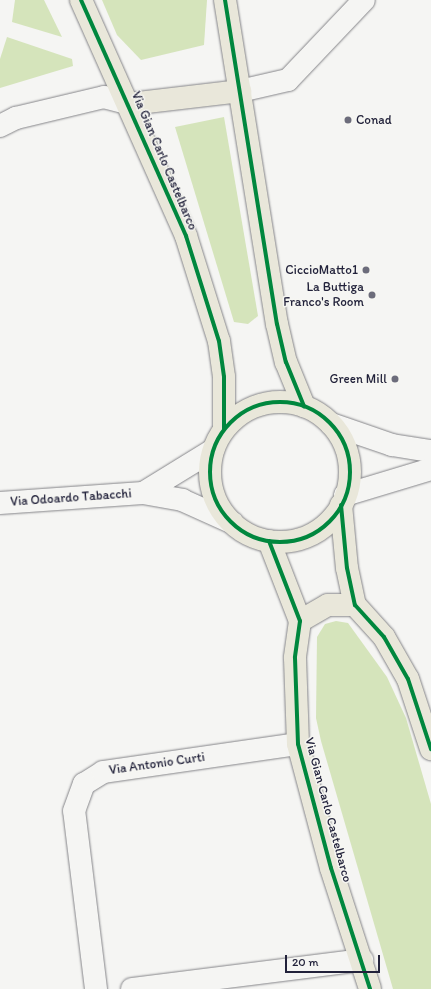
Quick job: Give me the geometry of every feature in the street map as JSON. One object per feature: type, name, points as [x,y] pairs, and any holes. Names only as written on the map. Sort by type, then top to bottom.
[{"type":"main road","name":"Via Gian Carlo Castelbarco","points":[[81,0],[130,104],[186,236],[216,329],[224,378],[224,429]]},
{"type":"main road","points":[[225,0],[277,324],[286,362],[304,406]]},
{"type":"main road","points":[[130,104],[240,91]]},
{"type":"main road","points":[[343,500],[326,524],[312,534],[295,540],[269,541],[252,536],[233,523],[213,492],[210,475],[213,450],[224,429],[245,410],[262,404],[279,402],[304,406],[331,424],[348,457],[343,500],[347,568],[355,605],[384,637],[408,679],[431,749]]},
{"type":"main road","name":"Via Gian Carlo Castelbarco","points":[[269,541],[300,621],[295,658],[298,744],[331,868],[362,960],[370,989]]},
{"type":"main road","points":[[300,621],[328,605],[355,605]]},
{"type":"street","points":[[240,91],[288,80],[364,0]]},
{"type":"street","points":[[0,126],[16,118],[104,97],[130,104]]},
{"type":"street","points":[[331,424],[392,445],[431,451]]},
{"type":"street","name":"Via Odoardo Tabacchi","points":[[142,492],[213,450]]},
{"type":"street","points":[[343,500],[431,469]]},
{"type":"street","name":"Via Odoardo Tabacchi","points":[[0,503],[142,492],[182,500],[233,523]]},
{"type":"street","name":"Via Antonio Curti","points":[[96,989],[74,811],[84,784],[103,772],[298,744]]},
{"type":"street","points":[[132,989],[362,960]]},
{"type":"green space","points":[[15,0],[44,0],[62,37],[12,22]]},
{"type":"green space","points":[[102,0],[207,0],[204,45],[141,60],[117,35]]},
{"type":"green space","points":[[7,37],[72,59],[73,66],[0,88],[0,59]]},
{"type":"green space","points":[[224,117],[258,316],[248,324],[234,322],[175,127]]},
{"type":"green space","points":[[336,621],[348,623],[387,677],[406,718],[431,804],[431,989],[393,989],[321,741],[316,718],[317,637],[325,624]]},
{"type":"cycle path","points":[[81,0],[186,236],[219,341],[224,377],[224,429]]},
{"type":"cycle path","points":[[225,0],[277,324],[286,362],[304,406]]},
{"type":"cycle path","points":[[280,402],[307,407],[319,414],[334,428],[345,445],[350,472],[345,499],[338,511],[324,526],[307,537],[280,542],[253,537],[241,530],[226,516],[215,499],[210,472],[215,445],[222,433],[236,418],[253,407],[280,402]]},
{"type":"cycle path","points":[[341,505],[347,568],[355,605],[384,637],[408,679],[431,749]]},
{"type":"cycle path","points":[[269,541],[300,621],[295,658],[298,744],[331,868],[370,989]]},
{"type":"place","name":"Conad","points":[[348,120]]},
{"type":"place","name":"CiccioMatto1","points":[[366,270]]},
{"type":"place","name":"La Buttiga Franco's Room","points":[[372,295]]},
{"type":"place","name":"Green Mill","points":[[395,379]]}]
